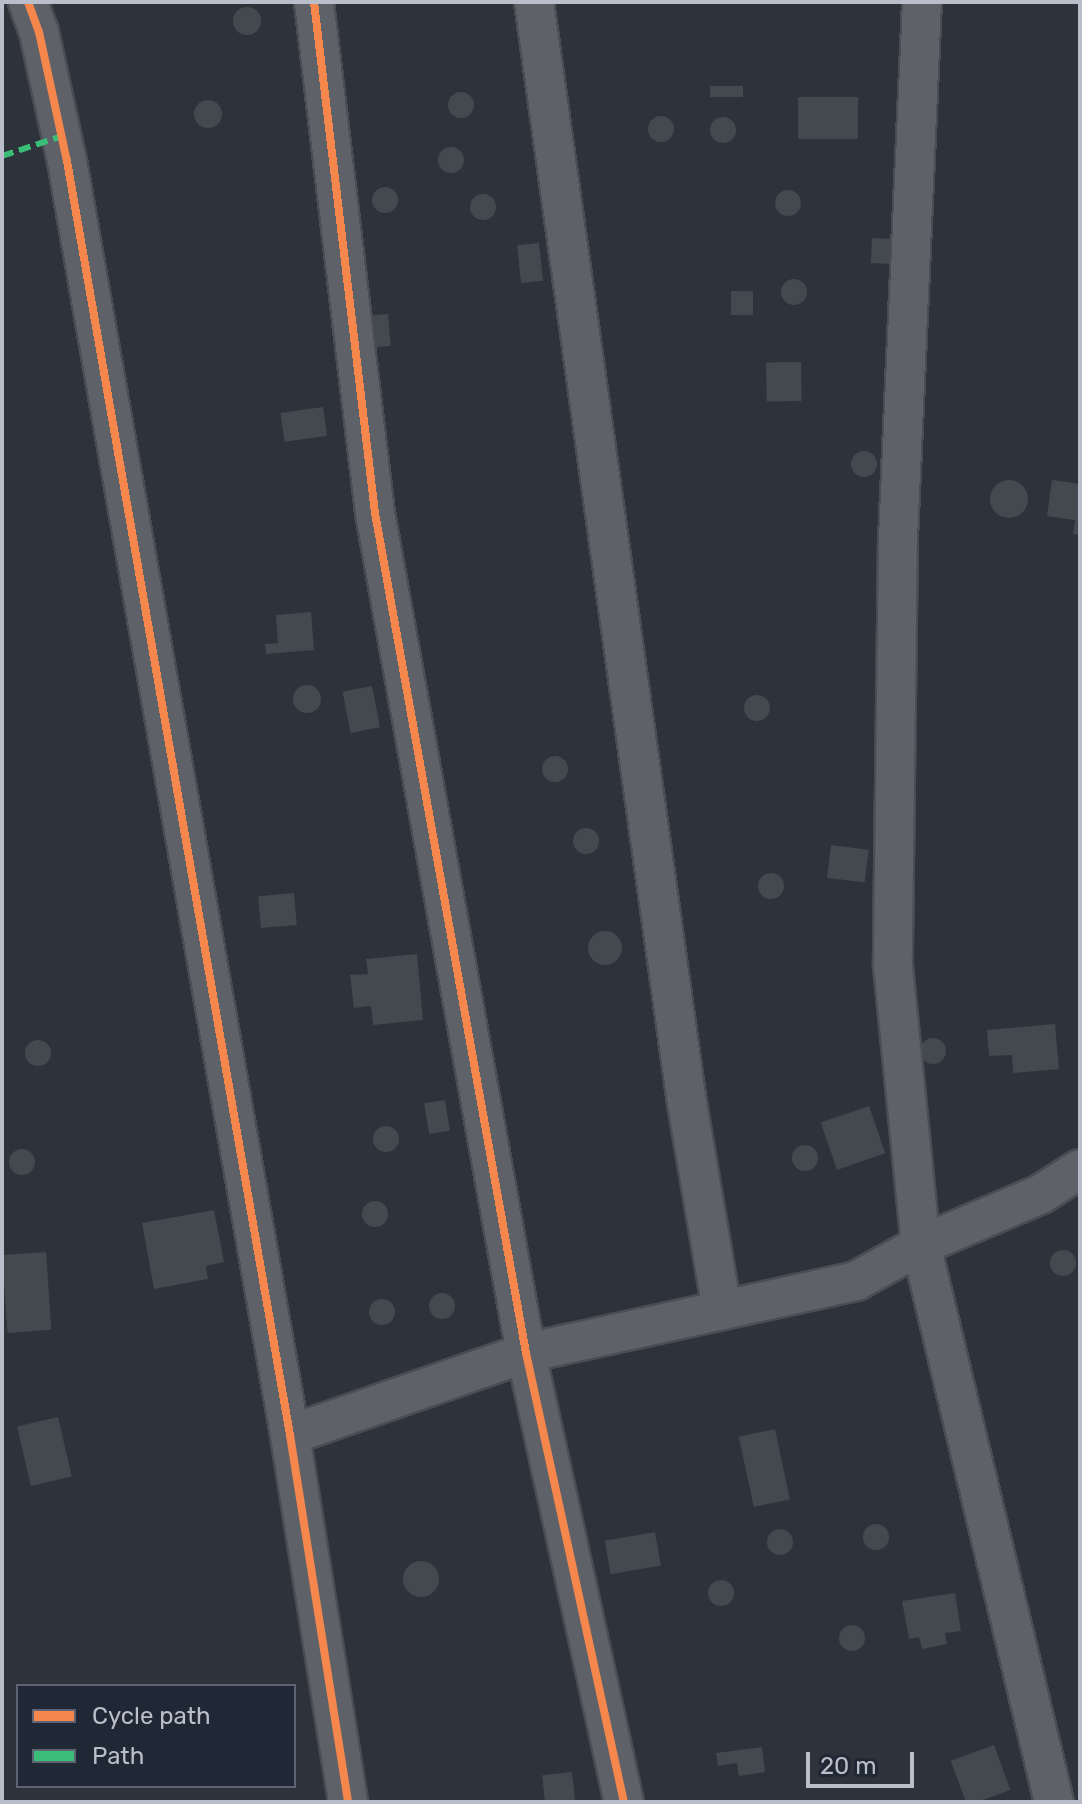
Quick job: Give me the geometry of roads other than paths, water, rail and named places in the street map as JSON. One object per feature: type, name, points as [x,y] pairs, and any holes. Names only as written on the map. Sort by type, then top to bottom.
[{"type":"street","points":[[28,2],[39,32],[67,161],[290,1435],[348,1802]]},
{"type":"street","points":[[314,2],[375,513],[526,1353],[624,1802]]},
{"type":"street","points":[[534,2],[687,1103],[722,1310]]},
{"type":"street","points":[[922,2],[898,538],[893,966],[921,1245],[1054,1802]]},
{"type":"street","points":[[290,1435],[526,1353],[856,1281],[921,1245],[1041,1194],[1080,1169]]}]
